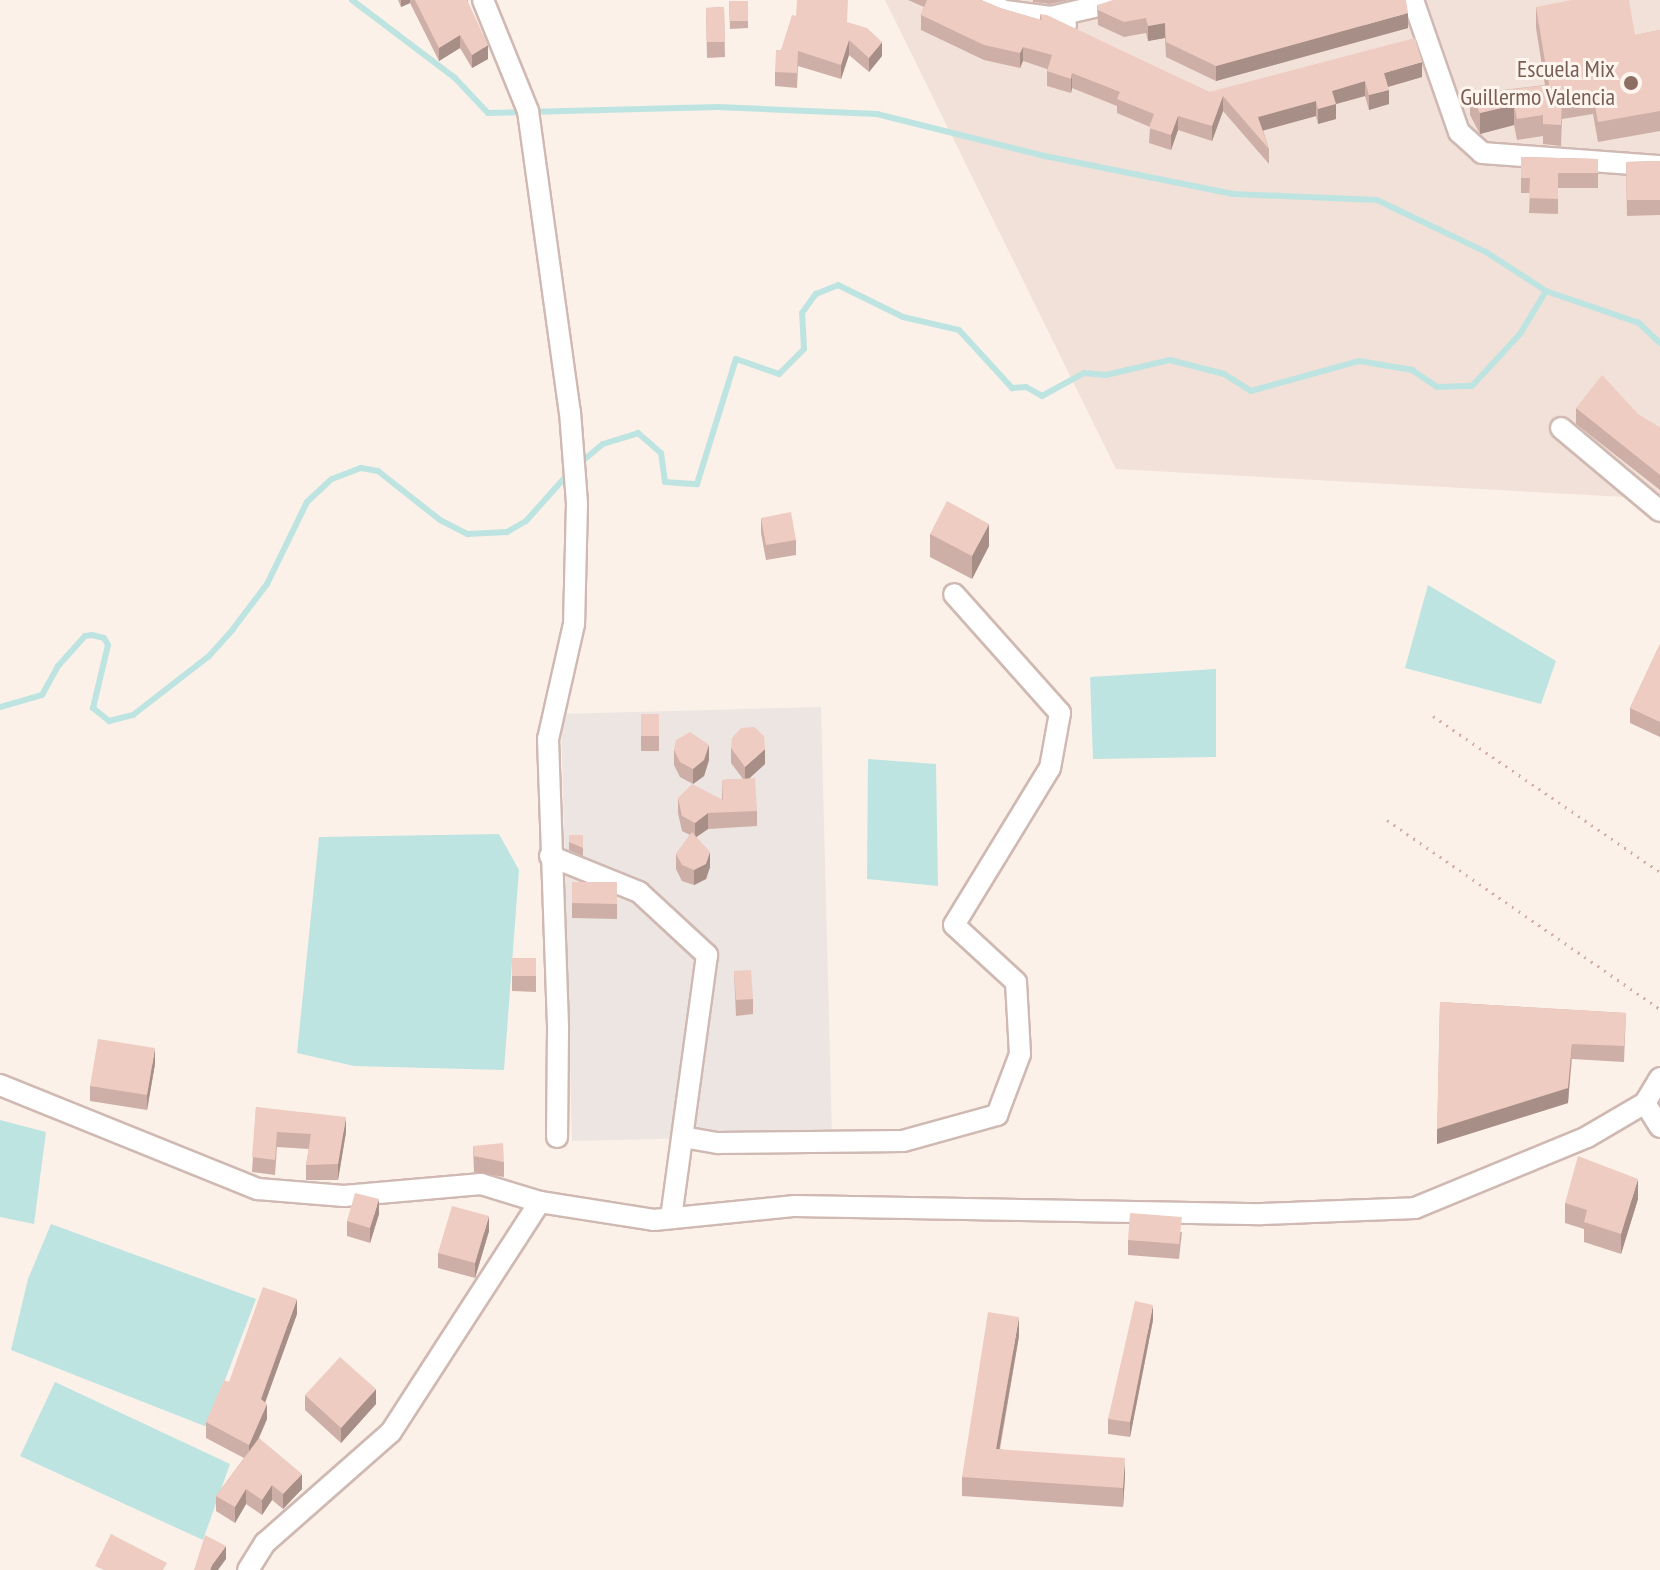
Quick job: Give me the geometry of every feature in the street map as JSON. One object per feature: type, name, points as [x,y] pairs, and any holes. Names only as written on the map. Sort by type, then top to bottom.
[{"type":"street","points":[[483,0],[528,111],[570,412],[577,503],[574,624],[548,739],[558,1029],[557,1137]]},
{"type":"street","points":[[982,0],[1051,17],[1079,32]]},
{"type":"street","points":[[1051,17],[1124,0]]},
{"type":"street","points":[[1413,0],[1414,39],[1459,132],[1482,153],[1660,166]]},
{"type":"street","points":[[1561,428],[1660,511]]},
{"type":"street","points":[[683,1137],[718,1143],[903,1141],[997,1115],[1020,1054],[1016,982],[954,925],[1050,768],[1060,713],[954,594]]},
{"type":"street","points":[[550,856],[639,892],[707,955],[671,1218]]},
{"type":"street","points":[[0,1085],[258,1189],[344,1196],[481,1184],[540,1202],[671,1218],[795,1206],[1262,1214],[1415,1208],[1587,1137],[1645,1103],[1660,1078]]},
{"type":"street","points":[[1645,1103],[1660,1127]]},
{"type":"street","points":[[248,1570],[265,1543],[391,1432],[540,1202]]},
{"type":"path","points":[[1433,716],[1660,872]]},
{"type":"path","points":[[1387,820],[1660,1009]]},
{"type":"shaded area","points":[[885,0],[1660,0],[1660,499],[1116,469]]},
{"type":"shaded area","points":[[821,707],[832,1135],[572,1141],[561,714]]},
{"type":"water","points":[[1428,585],[1556,661],[1541,704],[1405,668]]},
{"type":"water","points":[[1216,669],[1216,757],[1093,759],[1090,677]]},
{"type":"water","points":[[868,759],[936,764],[938,886],[867,879]]},
{"type":"water","points":[[499,834],[519,870],[504,1070],[354,1066],[297,1053],[319,837]]},
{"type":"water","points":[[0,1120],[46,1132],[34,1224],[0,1217]]},
{"type":"water","points":[[51,1224],[256,1299],[207,1427],[11,1350],[28,1279]]},
{"type":"water","points":[[55,1382],[230,1464],[203,1540],[20,1456]]},
{"type":"building","points":[[415,0],[467,0],[488,45],[472,55],[460,35],[439,48]]},
{"type":"building","points":[[797,0],[848,0],[847,22],[867,28],[882,42],[869,58],[849,40],[841,65],[798,51],[797,73],[775,72],[776,50],[781,50],[792,15],[796,16]]},
{"type":"building","points":[[927,0],[981,0],[1042,20],[1040,14],[1047,15],[1209,92],[1415,38],[1422,62],[1384,73],[1389,90],[1369,95],[1365,81],[1332,91],[1336,104],[1318,109],[1316,101],[1258,117],[1269,149],[1223,96],[1212,126],[1178,116],[1171,135],[1149,128],[1154,114],[1117,99],[1120,92],[1072,73],[1071,79],[1047,71],[1052,55],[1023,47],[1020,53],[984,45],[921,15]]},
{"type":"building","points":[[1113,0],[1406,0],[1408,13],[1216,66],[1166,42],[1165,23],[1148,26],[1146,18],[1124,22],[1098,10],[1097,5]]},
{"type":"building","points":[[1572,0],[1629,0],[1635,35],[1660,30],[1660,111],[1598,122],[1593,94],[1562,99],[1561,125],[1543,124],[1543,115],[1517,119],[1514,105],[1480,113],[1470,94],[1549,85],[1536,7]]},
{"type":"building","points":[[729,1],[748,1],[748,21],[730,21]]},
{"type":"building","points":[[724,7],[725,42],[707,42],[706,8]]},
{"type":"building","points":[[1521,157],[1598,159],[1598,173],[1558,173],[1558,199],[1529,198],[1530,178],[1521,178]]},
{"type":"building","points":[[1660,161],[1660,200],[1627,200],[1626,162]]},
{"type":"building","points":[[1602,375],[1639,415],[1660,428],[1660,475],[1576,408]]},
{"type":"building","points":[[947,501],[989,524],[972,556],[930,534]]},
{"type":"building","points":[[791,512],[796,540],[766,545],[761,518]]},
{"type":"building","points":[[1660,644],[1660,722],[1630,708]]},
{"type":"building","points":[[641,714],[659,714],[659,736],[641,736]]},
{"type":"building","points":[[754,727],[764,736],[765,749],[745,767],[731,748],[732,738],[741,728]]},
{"type":"building","points":[[690,732],[709,745],[704,760],[693,769],[680,762],[674,750],[676,740]]},
{"type":"building","points":[[755,778],[757,811],[708,813],[695,823],[682,816],[678,798],[692,784],[723,800],[722,780]]},
{"type":"building","points":[[692,832],[710,852],[706,864],[694,870],[682,865],[676,854]]},
{"type":"building","points":[[569,835],[583,835],[583,848],[569,842]]},
{"type":"building","points":[[572,882],[617,882],[617,904],[572,903]]},
{"type":"building","points":[[512,958],[536,958],[536,976],[512,976]]},
{"type":"building","points":[[751,970],[753,999],[736,1000],[734,971]]},
{"type":"building","points":[[1440,1002],[1626,1013],[1624,1046],[1572,1044],[1568,1088],[1437,1129]]},
{"type":"building","points":[[98,1039],[155,1048],[147,1095],[90,1086]]},
{"type":"building","points":[[256,1107],[346,1117],[338,1164],[306,1165],[311,1134],[277,1132],[275,1160],[252,1157]]},
{"type":"building","points":[[503,1143],[504,1162],[474,1156],[473,1146]]},
{"type":"building","points":[[1578,1156],[1638,1179],[1621,1234],[1584,1222],[1587,1210],[1565,1203]]},
{"type":"building","points":[[355,1193],[379,1199],[370,1228],[347,1221]]},
{"type":"building","points":[[452,1206],[489,1216],[475,1263],[438,1253]]},
{"type":"building","points":[[1130,1213],[1182,1217],[1179,1244],[1128,1240]]},
{"type":"building","points":[[263,1287],[297,1299],[261,1399],[267,1404],[249,1445],[206,1422],[224,1380],[229,1382]]},
{"type":"building","points":[[1135,1301],[1153,1305],[1130,1422],[1108,1419]]},
{"type":"building","points":[[988,1312],[1019,1317],[996,1449],[1125,1458],[1123,1488],[962,1477]]},
{"type":"building","points":[[340,1357],[376,1389],[341,1428],[305,1395]]},
{"type":"building","points":[[259,1438],[302,1474],[283,1494],[272,1485],[262,1500],[246,1489],[235,1507],[216,1496]]},
{"type":"building","points":[[111,1534],[167,1563],[163,1570],[104,1570],[95,1566]]},
{"type":"building","points":[[205,1535],[226,1546],[210,1570],[194,1570]]},
{"type":"waterway","points":[[352,0],[455,78],[488,113],[718,107],[877,114],[1040,155],[1233,194],[1377,200],[1486,252],[1546,291],[1639,323],[1660,343]]},
{"type":"waterway","points":[[579,464],[603,444],[638,433],[661,453],[665,482],[697,484],[736,359],[779,374],[804,349],[802,313],[816,294],[838,285],[903,317],[959,330],[1012,388],[1026,387],[1042,396],[1084,373],[1106,375],[1170,360],[1224,374],[1251,391],[1359,361],[1412,370],[1437,387],[1472,386],[1520,334],[1546,291]]},
{"type":"waterway","points":[[0,707],[42,695],[58,666],[85,636],[92,635],[104,638],[108,645],[93,708],[109,721],[133,715],[209,656],[233,629],[267,584],[307,502],[332,479],[361,468],[378,471],[440,520],[468,534],[507,532],[526,521],[568,474]]},
{"type":"place","name":"Escuela Mix Guillermo Valencia","points":[[1631,83]]}]
